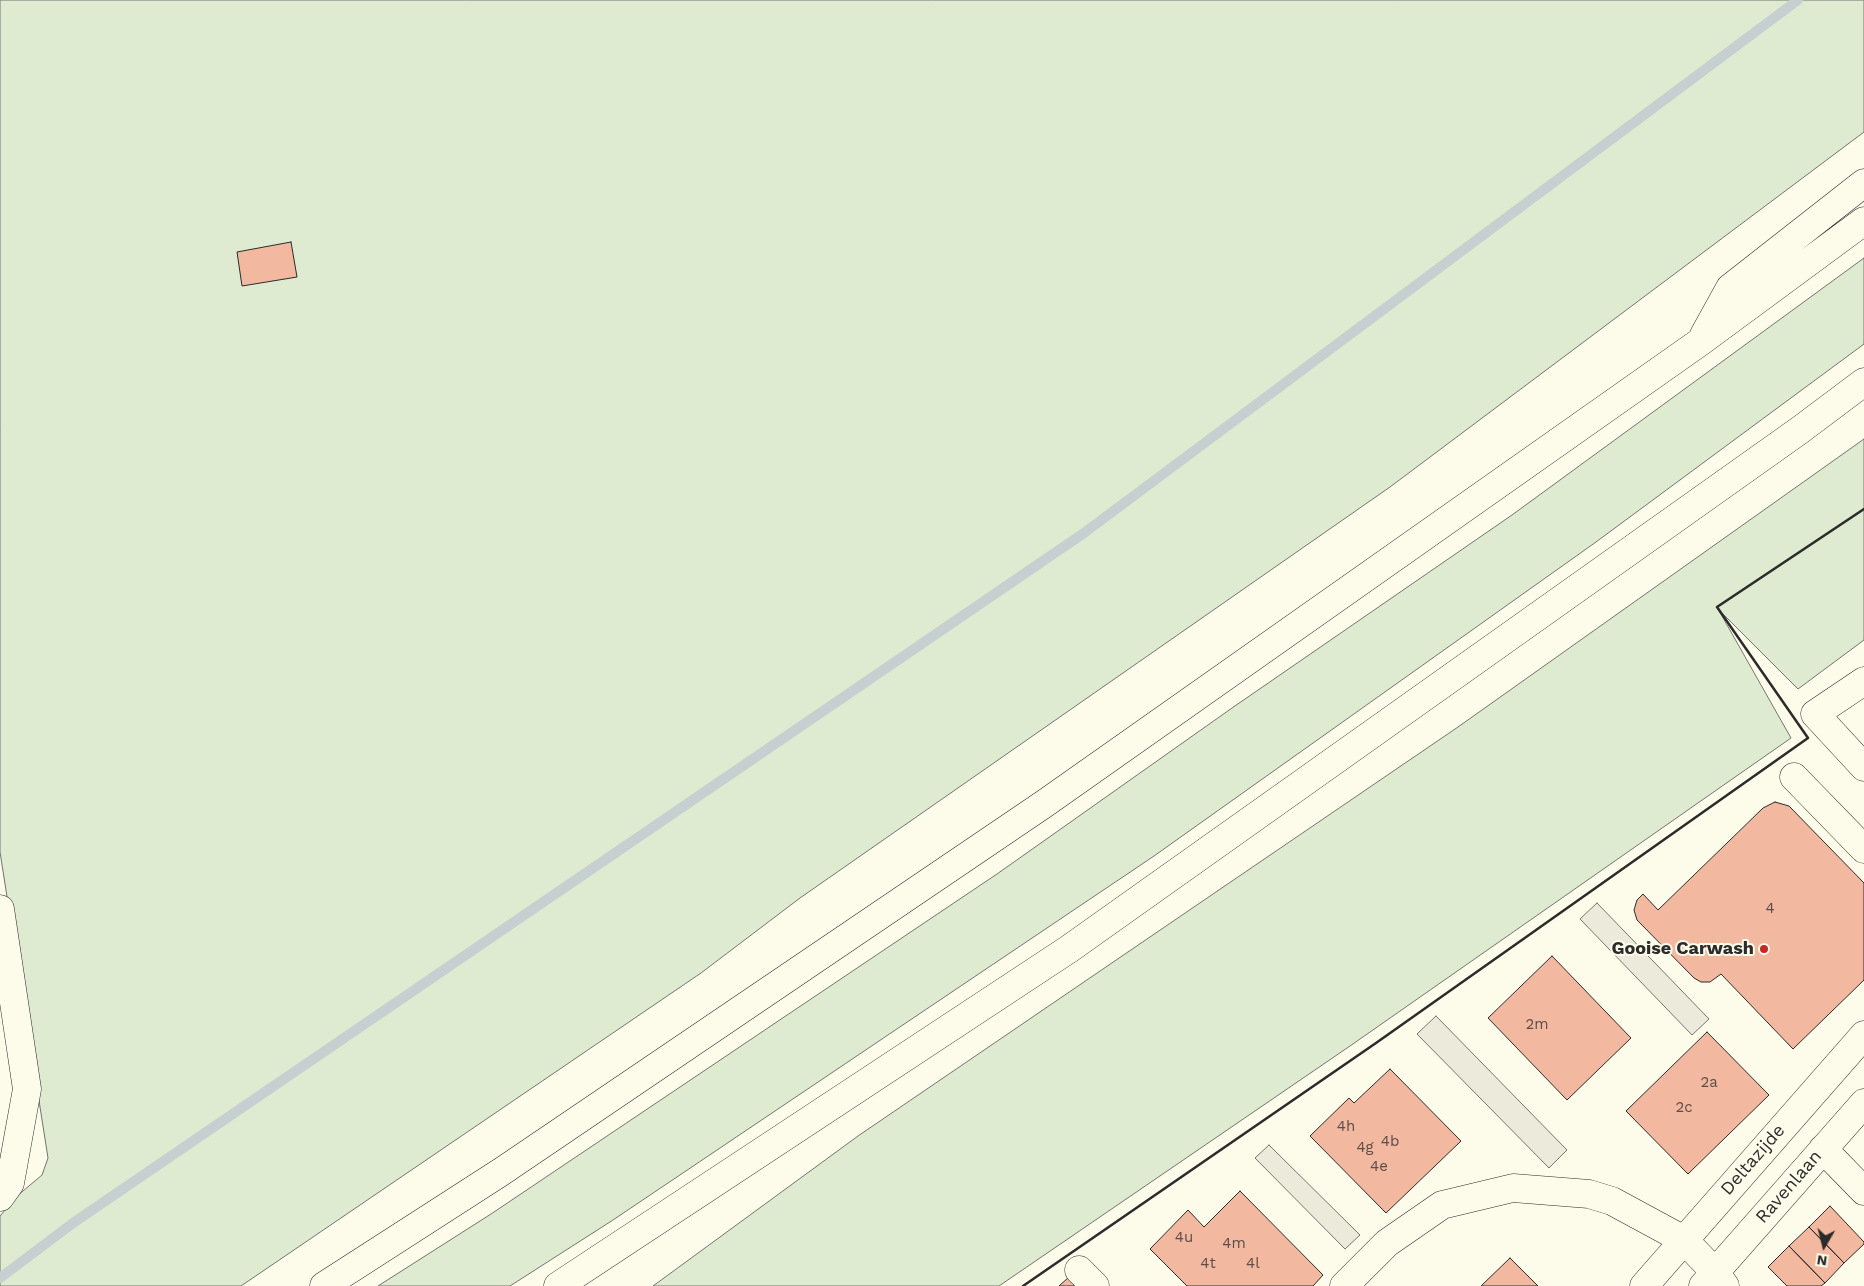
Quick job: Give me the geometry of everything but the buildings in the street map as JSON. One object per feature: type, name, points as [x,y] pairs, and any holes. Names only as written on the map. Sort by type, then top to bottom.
[{"type":"main road","points":[[1700,342],[1730,288],[1864,183]]},
{"type":"main road","points":[[324,1286],[501,1172],[1044,804],[1700,342],[1864,221]]},
{"type":"main road","points":[[558,1286],[1069,948],[1775,448],[1864,382]]},
{"type":"main road","points":[[1864,681],[1815,714],[1864,768]]},
{"type":"main road","points":[[1794,777],[1864,849]]},
{"type":"main road","points":[[0,909],[26,1089],[10,1183],[0,1197]]},
{"type":"main road","name":"Deltazijde","points":[[1644,1286],[1864,1035]]},
{"type":"main road","name":"Ravenlaan","points":[[1714,1281],[1823,1149],[1864,1103]]},
{"type":"main road","points":[[1823,1149],[1864,1191]]},
{"type":"main road","points":[[1344,1286],[1387,1243],[1442,1204],[1513,1188],[1589,1194],[1612,1201],[1684,1240],[1714,1281]]},
{"type":"green space","points":[[0,0],[1864,0],[1864,132],[1390,487],[800,898],[701,973],[241,1286],[0,1286],[0,1216],[17,1196],[42,1175],[48,1158],[0,852]]},
{"type":"green space","points":[[1864,258],[1864,344],[1596,542],[1154,856],[613,1220],[510,1286],[378,1286],[491,1214],[997,874],[1232,708],[1512,515]]},
{"type":"green space","points":[[1864,439],[1864,640],[1798,689],[1718,609],[1791,738],[1350,1046],[999,1286],[653,1286],[858,1136],[1458,727]]},
{"type":"shaded area","points":[[1597,903],[1709,1019],[1692,1035],[1580,919]]},
{"type":"shaded area","points":[[1436,1016],[1567,1150],[1549,1168],[1417,1034]]},
{"type":"shaded area","points":[[1269,1145],[1360,1235],[1345,1249],[1255,1158]]},
{"type":"waterway","points":[[0,1278],[73,1223],[1084,533],[1798,0]]},
{"type":"wall","points":[[1023,1286],[1376,1043],[1808,738],[1717,607],[1864,509]]},
{"type":"place","name":"Gooise Carwash","points":[[1764,949]]}]
